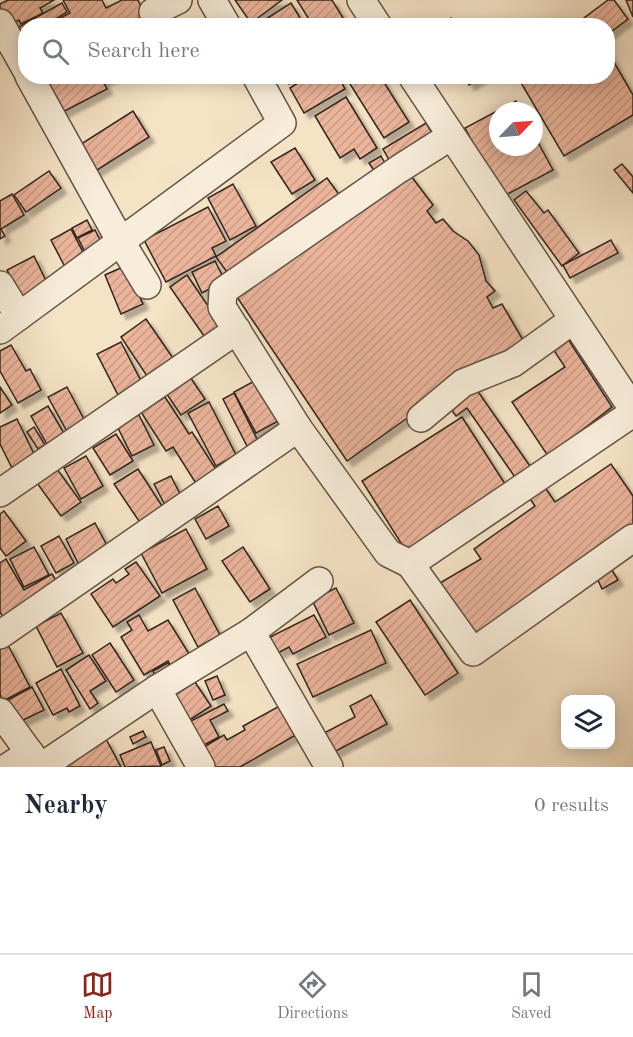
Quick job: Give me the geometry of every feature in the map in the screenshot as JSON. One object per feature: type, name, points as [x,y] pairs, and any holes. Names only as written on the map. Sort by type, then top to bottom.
[{"type":"street","points":[[153,12],[178,0]]},
{"type":"street","points":[[212,0],[222,18]]},
{"type":"street","points":[[361,0],[373,18]]},
{"type":"street","points":[[0,23],[18,55]]},
{"type":"street","points":[[33,84],[147,285]]},
{"type":"street","points":[[0,285],[10,323],[282,123],[260,84]]},
{"type":"street","points":[[410,564],[633,411],[417,84]]},
{"type":"street","points":[[451,136],[224,291],[222,307],[298,428],[388,553],[410,564],[474,652],[633,538]]},
{"type":"street","points":[[421,418],[464,383],[513,363],[573,320]]},
{"type":"street","points":[[0,493],[237,330]]},
{"type":"street","points":[[0,635],[298,428]]},
{"type":"street","points":[[0,712],[30,764],[251,632],[318,581]]},
{"type":"street","points":[[251,632],[329,767]]},
{"type":"street","points":[[157,689],[201,767]]},
{"type":"building","points":[[8,0],[54,0],[40,8],[43,13],[33,18],[18,18],[18,21],[7,27],[0,13],[0,4]]},
{"type":"building","points":[[63,0],[102,0],[106,8],[122,0],[138,0],[145,15],[139,18],[60,18],[70,13]]},
{"type":"building","points":[[235,0],[282,0],[258,18],[248,18]]},
{"type":"building","points":[[297,0],[332,0],[343,18],[308,18]]},
{"type":"building","points":[[608,0],[614,0],[628,19],[615,29],[615,18],[584,18]]},
{"type":"building","points":[[626,0],[633,0],[633,17]]},
{"type":"building","points":[[62,3],[67,12],[57,18],[35,18]]},
{"type":"building","points":[[291,3],[300,18],[268,18]]},
{"type":"building","points":[[615,64],[633,95],[633,115],[564,156],[543,120],[543,102],[532,102],[522,84],[615,84]]},
{"type":"building","points":[[42,84],[104,84],[107,89],[57,115]]},
{"type":"building","points":[[296,84],[342,84],[345,89],[304,113],[290,88]]},
{"type":"building","points":[[350,84],[385,84],[409,122],[384,138]]},
{"type":"building","points":[[346,97],[377,148],[360,159],[354,149],[340,158],[315,116]]},
{"type":"building","points":[[133,111],[149,137],[94,172],[78,146]]},
{"type":"building","points":[[489,115],[489,156],[543,156],[543,152],[553,170],[502,197],[465,128]]},
{"type":"building","points":[[426,123],[437,141],[393,167],[383,149]]},
{"type":"building","points":[[295,148],[315,180],[292,194],[271,162]]},
{"type":"building","points":[[381,156],[389,170],[378,177],[369,163]]},
{"type":"building","points":[[622,164],[633,177],[633,193],[614,170]]},
{"type":"building","points":[[49,171],[61,188],[26,212],[14,195]]},
{"type":"building","points":[[408,172],[433,205],[427,211],[436,223],[443,219],[453,231],[468,241],[479,255],[486,281],[495,291],[487,297],[493,308],[502,304],[523,340],[438,396],[347,461],[233,291]]},
{"type":"building","points":[[327,178],[343,200],[232,279],[216,257]]},
{"type":"building","points":[[233,184],[256,226],[230,240],[208,198]]},
{"type":"building","points":[[526,191],[544,213],[548,210],[579,253],[562,266],[514,200]]},
{"type":"building","points":[[12,194],[24,215],[1,229],[5,236],[0,239],[0,201]]},
{"type":"building","points":[[208,207],[226,241],[212,248],[216,256],[166,282],[144,240]]},
{"type":"building","points":[[87,220],[92,230],[77,238],[72,228]]},
{"type":"building","points":[[71,229],[86,258],[66,269],[51,240]]},
{"type":"building","points":[[95,230],[105,249],[88,258],[78,238]]},
{"type":"building","points":[[611,240],[618,253],[570,278],[563,265]]},
{"type":"building","points":[[34,256],[49,287],[23,301],[7,270]]},
{"type":"building","points":[[215,261],[225,281],[202,293],[192,272]]},
{"type":"building","points":[[125,266],[143,304],[121,314],[105,275]]},
{"type":"building","points":[[187,275],[221,325],[204,336],[170,287]]},
{"type":"building","points":[[146,319],[175,361],[149,379],[121,337]]},
{"type":"building","points":[[566,336],[612,407],[548,456],[512,402],[565,367],[551,346]]},
{"type":"building","points":[[121,342],[142,383],[118,395],[97,354]]},
{"type":"building","points":[[11,345],[26,371],[30,369],[41,390],[18,403],[0,371],[0,351]]},
{"type":"building","points":[[188,374],[205,399],[181,415],[164,390]]},
{"type":"building","points":[[258,379],[280,420],[256,433],[234,392]]},
{"type":"building","points":[[472,383],[555,502],[611,464],[633,496],[633,529],[467,641],[433,587],[481,559],[474,549],[535,506],[467,408],[456,416],[445,401]]},
{"type":"building","points":[[0,387],[12,405],[0,413]]},
{"type":"building","points":[[67,387],[87,425],[69,435],[48,397]]},
{"type":"building","points":[[234,393],[259,443],[248,448],[223,399]]},
{"type":"building","points":[[165,397],[189,434],[192,432],[217,471],[197,485],[173,447],[166,451],[141,412]]},
{"type":"building","points":[[209,402],[236,455],[216,466],[188,413]]},
{"type":"building","points":[[48,406],[65,435],[48,446],[31,416]]},
{"type":"building","points":[[139,415],[154,445],[132,456],[117,426]]},
{"type":"building","points":[[462,417],[507,487],[406,551],[362,481]]},
{"type":"building","points":[[17,419],[35,456],[12,468],[0,444],[0,427]]},
{"type":"building","points":[[34,427],[45,445],[38,449],[27,432]]},
{"type":"building","points":[[116,434],[133,461],[110,475],[93,448]]},
{"type":"building","points":[[86,456],[103,486],[81,499],[64,468]]},
{"type":"building","points":[[57,469],[81,502],[61,516],[37,483]]},
{"type":"building","points":[[138,469],[164,509],[141,524],[114,484]]},
{"type":"building","points":[[171,476],[182,498],[166,507],[154,484]]},
{"type":"building","points":[[218,506],[229,526],[206,539],[195,519]]},
{"type":"building","points":[[4,511],[26,541],[6,556],[0,548],[0,514]]},
{"type":"building","points":[[95,523],[111,553],[81,569],[66,539]]},
{"type":"building","points":[[186,529],[207,569],[162,593],[141,553]]},
{"type":"building","points":[[59,536],[74,563],[56,573],[41,546]]},
{"type":"building","points":[[34,547],[49,575],[24,587],[10,559]]},
{"type":"building","points":[[243,547],[270,589],[250,602],[222,561]]},
{"type":"building","points":[[6,559],[24,590],[52,574],[59,585],[3,617],[0,612],[0,563]]},
{"type":"building","points":[[136,562],[160,596],[113,627],[91,594],[113,579],[116,583],[129,574],[125,569]]},
{"type":"building","points":[[612,570],[618,580],[602,589],[597,578]]},
{"type":"building","points":[[195,588],[220,635],[198,647],[173,600]]},
{"type":"building","points":[[336,588],[354,623],[329,635],[312,600]]},
{"type":"building","points":[[410,600],[458,673],[425,695],[376,622]]},
{"type":"building","points":[[61,613],[83,653],[57,667],[36,626]]},
{"type":"building","points":[[139,615],[148,631],[168,620],[191,657],[172,668],[168,661],[144,675],[121,637],[132,630],[127,622]]},
{"type":"building","points":[[314,615],[326,637],[293,654],[289,647],[278,653],[270,637]]},
{"type":"building","points":[[371,630],[386,663],[313,697],[297,664]]},
{"type":"building","points":[[110,643],[134,680],[116,692],[92,655]]},
{"type":"building","points":[[8,645],[30,687],[3,701],[0,694],[0,649]]},
{"type":"building","points":[[89,655],[106,681],[90,691],[98,703],[90,709],[66,670]]},
{"type":"building","points":[[168,663],[172,672],[157,679],[153,671]]},
{"type":"building","points":[[61,669],[80,706],[69,712],[67,708],[53,715],[36,683]]},
{"type":"building","points":[[217,676],[225,695],[213,700],[205,681]]},
{"type":"building","points":[[195,682],[211,706],[182,725],[167,700]]},
{"type":"building","points":[[32,687],[44,710],[19,722],[8,700]]},
{"type":"building","points":[[371,695],[387,724],[334,752],[324,733],[355,717],[350,706]]},
{"type":"building","points":[[285,703],[301,732],[240,767],[206,767],[197,751],[224,735],[227,740],[245,730],[243,726]]},
{"type":"building","points":[[224,704],[228,711],[210,720],[219,737],[198,748],[185,724]]},
{"type":"building","points":[[143,731],[146,737],[133,744],[130,737]]},
{"type":"building","points":[[106,739],[121,767],[61,767]]},
{"type":"building","points":[[151,742],[161,766],[125,767],[120,755]]},
{"type":"building","points":[[164,747],[170,761],[162,765],[156,750]]}]
